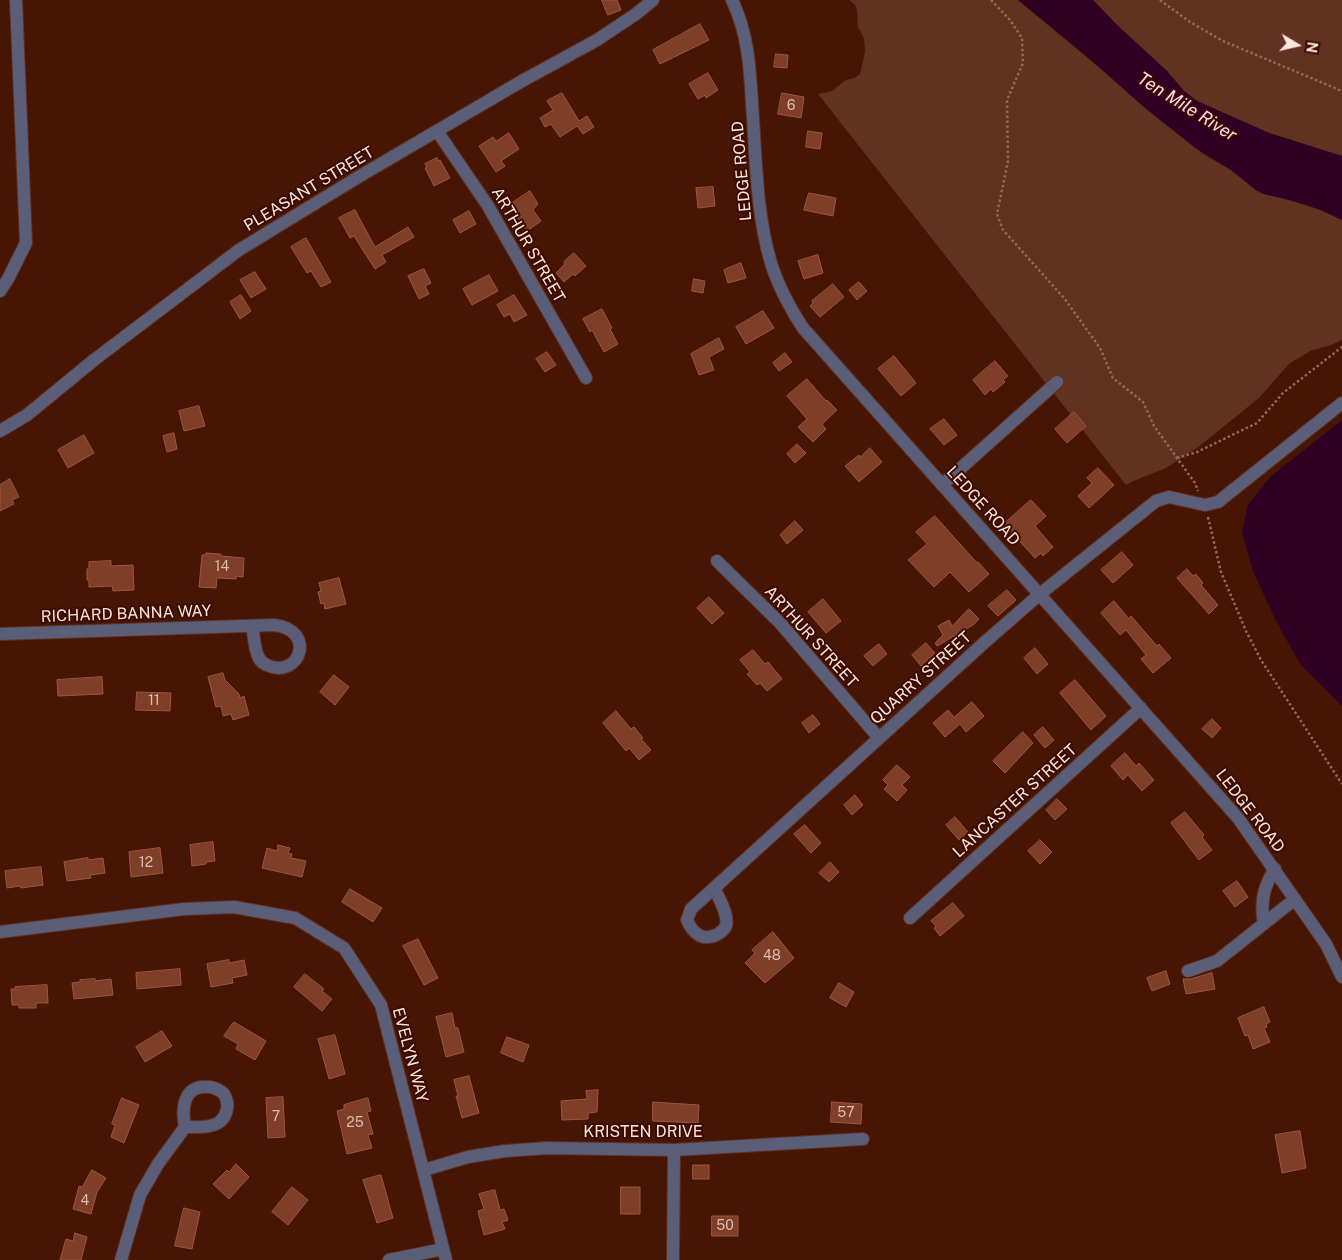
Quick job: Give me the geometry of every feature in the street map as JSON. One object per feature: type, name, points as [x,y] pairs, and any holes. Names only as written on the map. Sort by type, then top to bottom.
[{"type":"street","points":[[0,291],[26,243],[16,0]]},
{"type":"street","name":"PLEASANT STREET","points":[[0,432],[28,415],[94,360],[239,250],[360,176],[522,81],[597,40],[636,14],[653,0]]},
{"type":"street","name":"LEDGE ROAD","points":[[732,0],[744,33],[749,61],[763,226],[771,263],[784,295],[803,328],[1238,818],[1326,944],[1342,977]]},
{"type":"street","name":"ARTHUR STREET","points":[[437,131],[488,206],[586,378]]},
{"type":"street","points":[[942,485],[1058,382]]},
{"type":"street","points":[[1205,505],[1218,502],[1342,403]]},
{"type":"street","name":"QUARRY STREET","points":[[714,888],[1040,594],[1156,500],[1169,497],[1205,505]]},
{"type":"street","name":"ARTHUR STREET","points":[[717,561],[780,623],[879,738]]},
{"type":"street","name":"RICHARD BANNA WAY","points":[[0,634],[252,626]]},
{"type":"street","name":"LANCASTER STREET","points":[[910,918],[1141,708]]},
{"type":"street","points":[[1264,924],[1261,911],[1264,888],[1274,869]]},
{"type":"street","points":[[1188,971],[1217,960],[1295,899]]},
{"type":"street","name":"EVELYN WAY","points":[[0,932],[184,909],[234,907],[295,918],[344,948],[381,1005],[445,1255]]},
{"type":"street","points":[[121,1260],[140,1195],[158,1164],[185,1127]]},
{"type":"street","name":"KRISTEN DRIVE","points":[[424,1170],[468,1157],[505,1151],[547,1148],[674,1150],[863,1139]]},
{"type":"street","points":[[673,1260],[674,1150]]},
{"type":"street","points":[[389,1260],[445,1255]]},
{"type":"path","points":[[991,0],[1010,20],[1022,38],[1023,63],[1007,100],[1008,161],[997,214],[1003,230],[1064,298],[1100,348],[1112,378],[1143,402],[1154,426],[1195,483],[1205,505],[1221,572],[1246,631],[1261,660],[1342,784]]},
{"type":"path","points":[[1160,0],[1190,22],[1223,41],[1342,91]]},
{"type":"path","points":[[1177,458],[1197,452],[1257,423],[1283,393],[1342,347]]},
{"type":"shaded area","points":[[849,0],[1018,0],[1203,154],[1231,170],[1256,190],[1321,210],[1342,220],[1342,340],[1310,351],[1289,364],[1259,398],[1197,448],[1166,468],[1126,485],[818,94],[832,91],[846,80],[860,74],[865,52],[864,38],[858,27],[857,10],[855,5]]},
{"type":"shaded area","points":[[1093,0],[1342,0],[1342,156],[1269,133],[1197,101],[1184,91],[1167,71]]},
{"type":"water","name":"Ten Mile River","points":[[1018,0],[1093,0],[1167,71],[1184,91],[1197,101],[1269,133],[1342,156],[1342,220],[1321,210],[1263,194],[1256,190],[1231,170],[1194,147],[1145,108],[1084,54]]},
{"type":"water","points":[[1342,420],[1342,706],[1300,664],[1275,619],[1253,571],[1242,533],[1248,505],[1270,477]]},
{"type":"building","points":[[602,0],[617,0],[621,10],[608,15]]},
{"type":"building","points":[[700,24],[709,40],[660,64],[653,50]]},
{"type":"building","points":[[776,54],[788,55],[787,68],[774,67]]},
{"type":"building","points":[[708,73],[718,90],[706,98],[705,95],[698,99],[689,84]]},
{"type":"building","points":[[562,93],[579,121],[587,116],[594,127],[583,134],[577,126],[560,137],[551,124],[545,127],[540,118],[553,110],[547,101]]},
{"type":"building","points":[[782,93],[804,97],[801,118],[778,114]]},
{"type":"building","points":[[808,131],[822,133],[820,149],[806,147]]},
{"type":"building","points":[[509,133],[519,149],[501,161],[505,166],[496,172],[479,146],[493,137],[496,141]]},
{"type":"building","points":[[437,158],[450,178],[434,186],[425,168],[427,167],[425,164]]},
{"type":"building","points":[[713,187],[715,206],[698,208],[696,188]]},
{"type":"building","points":[[530,191],[538,204],[533,210],[541,221],[527,231],[509,205]]},
{"type":"building","points":[[809,193],[836,198],[833,216],[804,210]]},
{"type":"building","points":[[355,210],[375,247],[408,227],[414,237],[382,255],[386,262],[375,269],[354,236],[350,238],[339,218]]},
{"type":"building","points":[[469,211],[476,224],[460,233],[453,220]]},
{"type":"building","points":[[306,238],[331,282],[321,287],[311,271],[307,273],[291,247]]},
{"type":"building","points":[[574,253],[586,266],[575,276],[573,274],[564,282],[556,273]]},
{"type":"building","points":[[818,255],[823,273],[804,279],[798,261]]},
{"type":"building","points":[[741,263],[746,278],[728,283],[724,270]]},
{"type":"building","points":[[424,269],[431,283],[425,286],[429,294],[419,299],[408,276]]},
{"type":"building","points":[[255,272],[266,289],[251,298],[240,280]]},
{"type":"building","points":[[489,275],[498,291],[472,305],[463,289]]},
{"type":"building","points":[[694,279],[705,281],[703,293],[692,291]]},
{"type":"building","points":[[859,282],[867,291],[857,300],[849,290]]},
{"type":"building","points":[[833,284],[844,297],[820,317],[810,306],[813,303],[812,301]]},
{"type":"building","points":[[241,295],[251,311],[240,319],[230,302]]},
{"type":"building","points":[[514,295],[527,315],[514,322],[510,314],[504,317],[497,305]]},
{"type":"building","points":[[602,309],[618,344],[604,352],[592,330],[590,332],[583,319]]},
{"type":"building","points":[[763,311],[774,328],[746,344],[736,327]]},
{"type":"building","points":[[719,338],[724,349],[709,357],[714,370],[699,375],[691,354]]},
{"type":"building","points":[[547,352],[556,365],[545,372],[536,359]]},
{"type":"building","points":[[785,353],[792,362],[779,371],[773,363]]},
{"type":"building","points":[[894,356],[916,383],[901,396],[878,369]]},
{"type":"building","points":[[995,361],[1008,376],[1003,380],[1005,382],[993,392],[991,389],[985,395],[973,380]]},
{"type":"building","points":[[807,379],[826,401],[837,410],[822,424],[826,429],[813,442],[798,427],[807,419],[787,396]]},
{"type":"building","points":[[199,406],[205,426],[184,431],[179,411]]},
{"type":"building","points":[[1074,412],[1086,426],[1067,443],[1055,429]]},
{"type":"building","points":[[944,419],[957,435],[944,445],[930,429]]},
{"type":"building","points":[[174,433],[177,449],[167,452],[163,436]]},
{"type":"building","points":[[84,435],[94,453],[68,468],[58,450]]},
{"type":"building","points":[[797,444],[806,453],[795,463],[787,454]]},
{"type":"building","points":[[870,448],[882,462],[859,482],[845,466]]},
{"type":"building","points":[[1098,468],[1114,485],[1089,508],[1078,496],[1092,483],[1087,478]]},
{"type":"building","points":[[10,479],[19,497],[12,500],[14,504],[0,511],[0,485]]},
{"type":"building","points":[[1031,500],[1046,516],[1035,526],[1053,547],[1043,556],[1041,553],[1035,558],[1004,524]]},
{"type":"building","points":[[935,516],[989,574],[969,592],[950,572],[934,587],[908,560],[927,544],[916,532]]},
{"type":"building","points":[[795,521],[803,530],[787,544],[780,535]]},
{"type":"building","points":[[1122,552],[1133,565],[1113,583],[1101,570]]},
{"type":"building","points":[[206,553],[244,558],[243,577],[236,576],[236,579],[217,578],[216,588],[199,587],[202,555],[206,555]]},
{"type":"building","points":[[111,561],[111,566],[133,565],[134,590],[113,591],[112,586],[89,587],[87,569],[89,568],[89,562]]},
{"type":"building","points":[[1187,569],[1193,576],[1196,574],[1203,583],[1201,585],[1218,605],[1209,614],[1177,578]]},
{"type":"building","points":[[339,578],[346,604],[325,609],[324,603],[321,604],[318,592],[321,591],[319,583]]},
{"type":"building","points":[[1007,590],[1016,600],[998,616],[988,606]]},
{"type":"building","points":[[709,597],[724,613],[712,624],[697,608]]},
{"type":"building","points":[[823,599],[841,621],[826,633],[808,612]]},
{"type":"building","points":[[1114,601],[1129,619],[1131,616],[1157,646],[1159,644],[1171,658],[1153,673],[1141,659],[1146,655],[1126,630],[1120,635],[1101,613]]},
{"type":"building","points":[[969,609],[979,619],[973,625],[937,646],[935,643],[943,635],[938,626],[949,620],[952,626]]},
{"type":"building","points":[[926,643],[935,653],[921,666],[912,655]]},
{"type":"building","points":[[879,644],[887,654],[873,666],[864,656]]},
{"type":"building","points":[[1035,648],[1048,664],[1037,674],[1024,658]]},
{"type":"building","points":[[753,650],[765,664],[768,662],[782,679],[767,691],[760,683],[757,685],[747,674],[750,672],[740,660]]},
{"type":"building","points":[[223,673],[225,680],[239,694],[240,698],[244,696],[249,715],[233,720],[231,714],[223,716],[221,706],[216,707],[208,677]]},
{"type":"building","points":[[334,675],[349,687],[335,705],[320,692]]},
{"type":"building","points":[[102,677],[103,694],[58,696],[57,680]]},
{"type":"building","points":[[1075,680],[1106,716],[1091,730],[1060,693]]},
{"type":"building","points":[[137,692],[171,693],[170,711],[136,710]]},
{"type":"building","points":[[972,702],[984,716],[966,732],[960,724],[945,737],[933,723],[948,710],[954,717]]},
{"type":"building","points":[[616,711],[631,729],[634,727],[643,738],[641,739],[651,750],[639,760],[629,748],[626,751],[603,723]]},
{"type":"building","points":[[813,715],[820,724],[809,733],[802,723]]},
{"type":"building","points":[[1212,719],[1221,728],[1212,738],[1202,729]]},
{"type":"building","points":[[1043,727],[1054,740],[1045,748],[1034,735]]},
{"type":"building","points":[[1023,732],[1033,743],[1005,773],[993,761]]},
{"type":"building","points":[[1125,753],[1136,766],[1139,763],[1154,780],[1142,791],[1128,775],[1123,780],[1111,766]]},
{"type":"building","points":[[897,765],[910,777],[902,785],[907,790],[897,801],[884,789],[888,785],[883,780]]},
{"type":"building","points":[[855,795],[863,805],[852,815],[844,805]]},
{"type":"building","points":[[1057,799],[1067,809],[1055,820],[1046,810]]},
{"type":"building","points":[[1185,812],[1204,835],[1202,837],[1212,850],[1199,860],[1171,823]]},
{"type":"building","points":[[955,817],[968,832],[959,840],[946,825]]},
{"type":"building","points":[[805,825],[821,843],[811,853],[794,834]]},
{"type":"building","points":[[1040,840],[1052,852],[1040,864],[1028,851]]},
{"type":"building","points":[[213,842],[215,861],[192,866],[190,845]]},
{"type":"building","points":[[278,845],[290,848],[288,853],[292,854],[291,858],[306,861],[302,877],[262,868],[267,848],[277,851]]},
{"type":"building","points":[[160,848],[163,873],[131,877],[129,852]]},
{"type":"building","points":[[88,858],[88,860],[103,858],[105,873],[90,875],[91,878],[67,881],[64,862]]},
{"type":"building","points":[[830,862],[839,872],[829,882],[819,873]]},
{"type":"building","points":[[41,867],[43,885],[7,888],[5,871]]},
{"type":"building","points":[[1237,881],[1248,897],[1235,907],[1223,891]]},
{"type":"building","points":[[350,889],[382,908],[373,922],[342,902]]},
{"type":"building","points":[[953,903],[964,916],[940,936],[934,928],[936,926],[931,921]]},
{"type":"building","points":[[773,932],[794,958],[765,983],[745,963],[755,953],[752,950]]},
{"type":"building","points":[[418,939],[438,978],[424,985],[403,946]]},
{"type":"building","points":[[229,960],[229,963],[244,960],[247,975],[232,978],[233,983],[211,987],[207,964]]},
{"type":"building","points":[[180,969],[181,985],[137,989],[136,973]]},
{"type":"building","points":[[1166,971],[1170,984],[1152,991],[1147,978]]},
{"type":"building","points":[[1212,973],[1215,989],[1186,994],[1183,979]]},
{"type":"building","points":[[305,974],[324,989],[322,991],[332,999],[322,1011],[294,987]]},
{"type":"building","points":[[95,979],[95,981],[111,979],[113,995],[74,999],[72,983],[80,982],[80,980]]},
{"type":"building","points":[[839,983],[854,992],[846,1007],[830,998]]},
{"type":"building","points":[[47,985],[48,1003],[36,1003],[36,1008],[19,1008],[19,1005],[12,1005],[11,989],[15,989],[15,987]]},
{"type":"building","points":[[1264,1007],[1270,1022],[1264,1028],[1270,1042],[1253,1049],[1248,1035],[1245,1036],[1238,1018]]},
{"type":"building","points":[[452,1013],[455,1028],[458,1028],[464,1052],[446,1057],[436,1017]]},
{"type":"building","points":[[234,1022],[266,1041],[255,1060],[236,1049],[238,1044],[224,1036]]},
{"type":"building","points":[[162,1031],[172,1046],[145,1062],[136,1047]]},
{"type":"building","points":[[335,1035],[345,1074],[329,1079],[318,1039]]},
{"type":"building","points":[[507,1037],[529,1045],[523,1062],[501,1053]]},
{"type":"building","points":[[469,1076],[479,1113],[462,1118],[454,1080]]},
{"type":"building","points":[[598,1090],[597,1112],[588,1113],[588,1119],[562,1120],[561,1101],[587,1099],[586,1091]]},
{"type":"building","points":[[283,1097],[285,1137],[268,1138],[266,1098]]},
{"type":"building","points":[[122,1098],[139,1105],[124,1143],[111,1137],[115,1125],[112,1124]]},
{"type":"building","points":[[368,1098],[371,1111],[367,1112],[373,1134],[368,1135],[372,1148],[347,1154],[337,1111],[344,1109],[344,1105]]},
{"type":"building","points":[[653,1102],[699,1105],[698,1123],[653,1121]]},
{"type":"building","points":[[832,1102],[862,1104],[861,1124],[831,1122]]},
{"type":"building","points":[[1300,1131],[1306,1168],[1282,1173],[1275,1135]]},
{"type":"building","points":[[236,1164],[249,1177],[229,1199],[213,1184]]},
{"type":"building","points":[[693,1165],[709,1165],[709,1179],[693,1179]]},
{"type":"building","points":[[92,1170],[106,1178],[97,1192],[91,1214],[73,1209],[79,1186],[82,1187]]},
{"type":"building","points":[[381,1175],[393,1218],[377,1223],[363,1180]]},
{"type":"building","points":[[292,1187],[308,1200],[288,1225],[272,1212]]},
{"type":"building","points":[[621,1187],[640,1187],[640,1214],[621,1214]]},
{"type":"building","points":[[495,1190],[500,1210],[504,1209],[508,1220],[502,1222],[505,1229],[484,1235],[478,1211],[484,1209],[479,1194]]},
{"type":"building","points":[[184,1208],[200,1212],[192,1249],[175,1246]]},
{"type":"building","points":[[712,1216],[738,1216],[738,1236],[712,1236]]},
{"type":"building","points":[[75,1233],[87,1237],[81,1260],[60,1260],[66,1239],[73,1241]]}]
